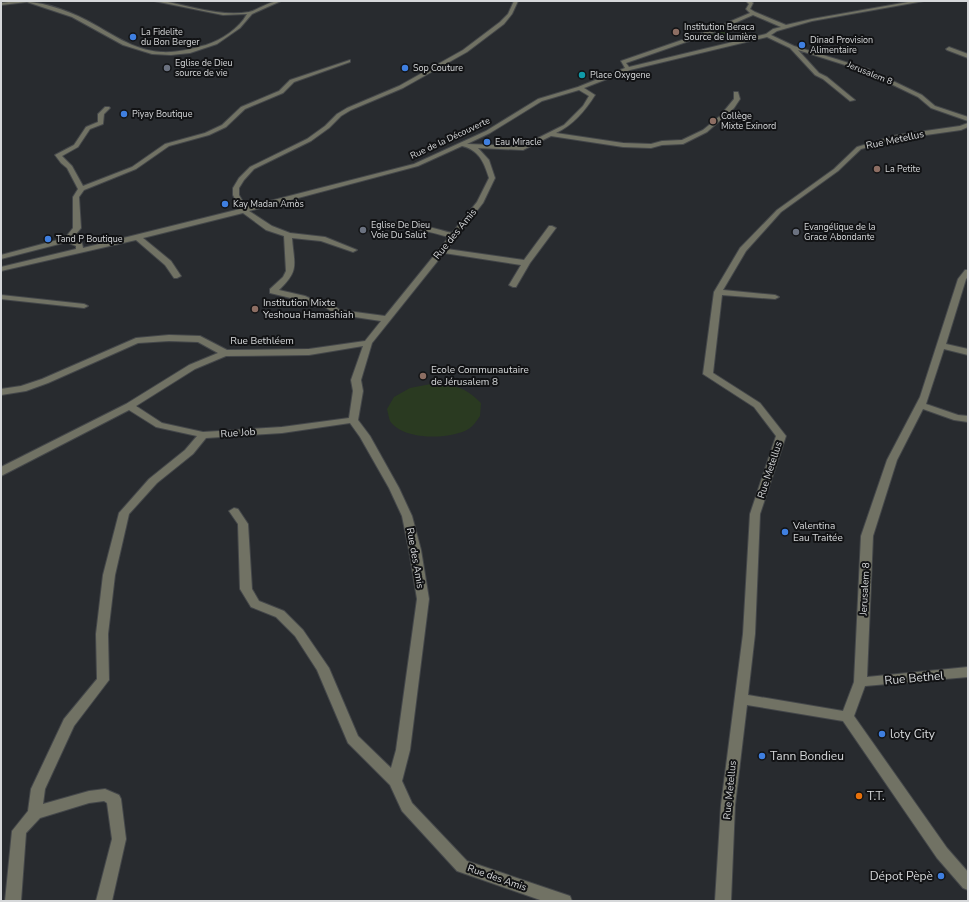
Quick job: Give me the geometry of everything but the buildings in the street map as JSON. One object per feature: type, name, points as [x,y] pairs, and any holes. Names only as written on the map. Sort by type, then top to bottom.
[{"type":"street","points":[[1,4],[28,1],[73,15],[98,28],[115,40],[145,52],[162,55],[174,55],[193,51],[219,43],[232,34],[250,13]]},
{"type":"street","points":[[156,1],[223,14],[250,13],[279,1]]},
{"type":"street","points":[[353,250],[322,239],[302,238],[269,228],[245,211],[236,195],[236,188],[241,179],[252,168],[309,140],[348,109],[401,87],[465,51],[502,24],[510,14],[516,1]]},
{"type":"street","points":[[748,1],[751,4],[748,9],[753,13],[786,27]]},
{"type":"street","name":"Rue de la Découverte","points":[[1,269],[245,211],[416,165],[488,132],[540,100],[580,88],[628,69],[768,35],[775,30],[786,27],[834,16],[922,1]]},
{"type":"street","points":[[628,69],[623,62],[710,32],[753,13]]},
{"type":"street","name":"Jerusalem 8","points":[[768,35],[792,47],[866,70],[920,96],[933,107],[968,119]]},
{"type":"street","points":[[792,47],[817,74],[825,78],[852,100]]},
{"type":"street","points":[[949,49],[968,56]]},
{"type":"street","points":[[68,240],[77,228],[76,197],[81,189],[134,168],[167,145],[207,134],[224,126],[243,108],[281,92],[292,81],[348,61]]},
{"type":"street","points":[[461,144],[473,146],[523,148],[566,126],[585,107],[592,95],[580,88]]},
{"type":"street","points":[[550,134],[623,145],[651,146],[662,143],[683,142],[705,130],[722,117],[732,107],[737,99],[736,93]]},
{"type":"street","points":[[81,189],[70,167],[63,162],[58,155],[76,146],[88,128],[100,123],[101,114],[107,108]]},
{"type":"street","name":"Rue Metellus","points":[[723,901],[728,805],[749,634],[755,514],[781,436],[757,405],[708,374],[718,292],[744,250],[779,211],[836,170],[859,148],[897,137],[961,128],[968,125]]},
{"type":"street","name":"Rue des Amis","points":[[473,146],[485,156],[492,178],[480,203],[368,343],[356,380],[358,390],[353,420],[365,436],[394,488],[407,516],[415,550],[423,599],[403,750],[395,780],[407,807],[462,866],[564,901]]},
{"type":"street","points":[[380,228],[389,225],[408,225],[453,236]]},
{"type":"street","points":[[513,285],[526,263],[552,228]]},
{"type":"street","points":[[288,235],[288,251],[292,265],[290,274],[273,291],[302,298],[316,304],[327,305],[338,312],[386,319]]},
{"type":"street","points":[[137,236],[168,263],[177,276]]},
{"type":"street","points":[[1,257],[68,240],[79,245],[80,250]]},
{"type":"street","points":[[441,250],[526,263]]},
{"type":"street","name":"Jerusalem 8","points":[[847,717],[860,682],[867,536],[892,460],[925,397],[962,279],[968,272]]},
{"type":"street","points":[[718,292],[775,297]]},
{"type":"street","points":[[1,297],[84,306]]},
{"type":"street","name":"Rue Bethléem","points":[[1,392],[23,389],[45,382],[136,340],[168,338],[200,339],[226,353],[309,352],[368,343]]},
{"type":"street","points":[[941,346],[968,352]]},
{"type":"street","points":[[1,473],[5,469],[129,406],[192,367],[226,353]]},
{"type":"street","points":[[921,405],[957,418],[968,419]]},
{"type":"street","name":"Rue Job","points":[[129,406],[159,425],[203,435],[282,430],[353,420]]},
{"type":"street","points":[[35,813],[38,789],[69,722],[103,680],[102,634],[109,575],[124,513],[153,481],[189,452],[203,435]]},
{"type":"street","points":[[234,511],[242,524],[246,589],[255,604],[280,614],[299,634],[323,668],[353,739],[395,780]]},
{"type":"street","name":"Rue Bethel","points":[[860,682],[968,672]]},
{"type":"street","points":[[741,699],[847,717],[942,853],[968,883]]},
{"type":"street","points":[[13,901],[19,831],[35,813],[89,796],[105,795],[114,798],[118,839],[104,901]]},
{"type":"green space","points":[[722,31],[738,35],[720,41],[703,37]]},
{"type":"green space","points":[[431,384],[452,386],[464,390],[481,403],[480,416],[470,428],[452,435],[428,436],[417,435],[396,428],[390,421],[387,409],[394,397],[410,388]]},
{"type":"place","name":"Institution Beraca Source de lumière","points":[[676,32]]},
{"type":"place","name":"La Fidelite du Bon Berger","points":[[133,37]]},
{"type":"place","name":"Dinad Provision Alimentaire","points":[[802,45]]},
{"type":"place","name":"Eglise de Dieu source de vie","points":[[167,68]]},
{"type":"place","name":"Sop Couture","points":[[405,68]]},
{"type":"place","name":"Place Oxygene","points":[[582,75]]},
{"type":"place","name":"Piyay Boutique","points":[[124,114]]},
{"type":"place","name":"Collège Mixte Exinord","points":[[713,121]]},
{"type":"place","name":"Eau Miracle","points":[[487,142]]},
{"type":"place","name":"La Petite","points":[[877,169]]},
{"type":"place","name":"Kay Madan Amòs","points":[[225,204]]},
{"type":"place","name":"Eglise De Dieu Voie Du Salut","points":[[363,230]]},
{"type":"place","name":"Evangélique de la Grace Abondante","points":[[796,232]]},
{"type":"place","name":"Tand P Boutique","points":[[48,239]]},
{"type":"place","name":"Institution Mixte Yeshoua Hamashiah","points":[[255,309]]},
{"type":"place","name":"Ecole Communautaire de Jérusalem 8","points":[[423,376]]},
{"type":"place","name":"Valentina Eau Traitée","points":[[785,532]]},
{"type":"place","name":"loty City","points":[[882,734]]},
{"type":"place","name":"Tann Bondieu","points":[[762,756]]},
{"type":"place","name":"T.T.","points":[[859,796]]},
{"type":"place","name":"Dépot Pèpè","points":[[941,876]]}]
